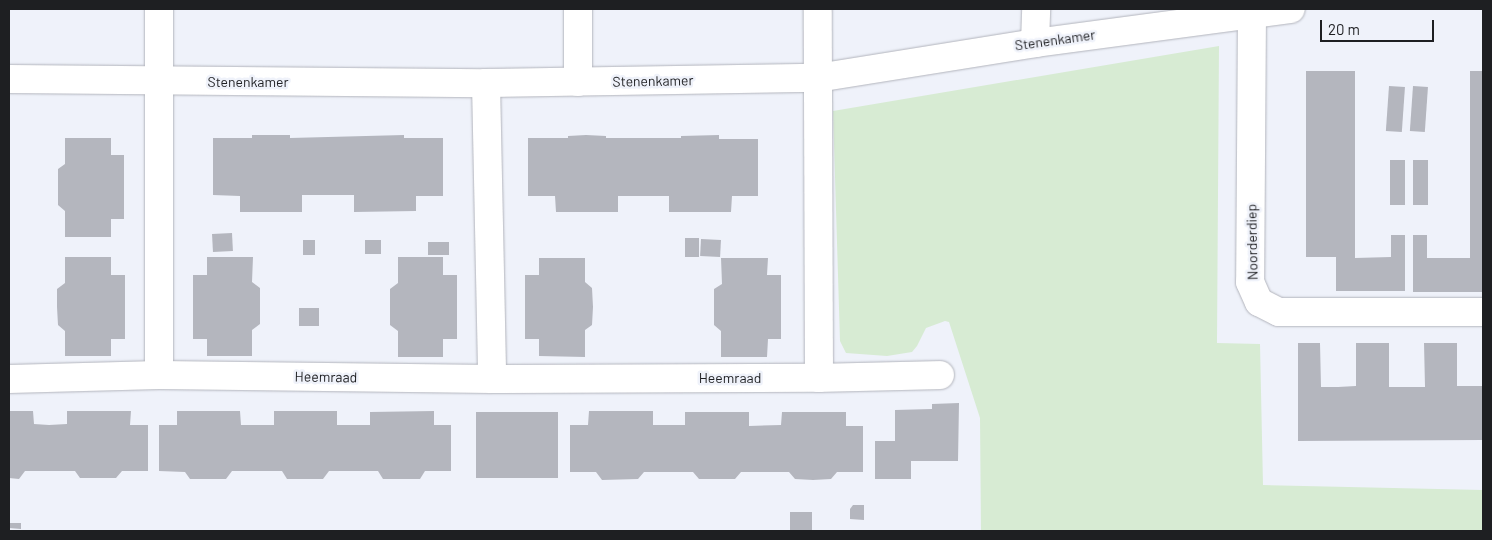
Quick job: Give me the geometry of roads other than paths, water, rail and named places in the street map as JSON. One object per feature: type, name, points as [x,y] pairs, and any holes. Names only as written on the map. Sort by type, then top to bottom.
[{"type":"street","points":[[159,9],[159,375]]},
{"type":"street","points":[[578,9],[578,82]]},
{"type":"street","points":[[818,9],[819,378]]},
{"type":"street","points":[[1035,43],[1036,9]]},
{"type":"street","name":"Stenenkamer","points":[[9,79],[578,82],[817,78],[1035,43],[1291,9]]},
{"type":"street","name":"Noorderdiep","points":[[1252,13],[1250,282],[1259,302],[1278,312],[1483,312]]},
{"type":"street","points":[[486,82],[492,379]]},
{"type":"street","name":"Heemraad","points":[[9,379],[159,375],[492,379],[819,378],[940,375]]}]
